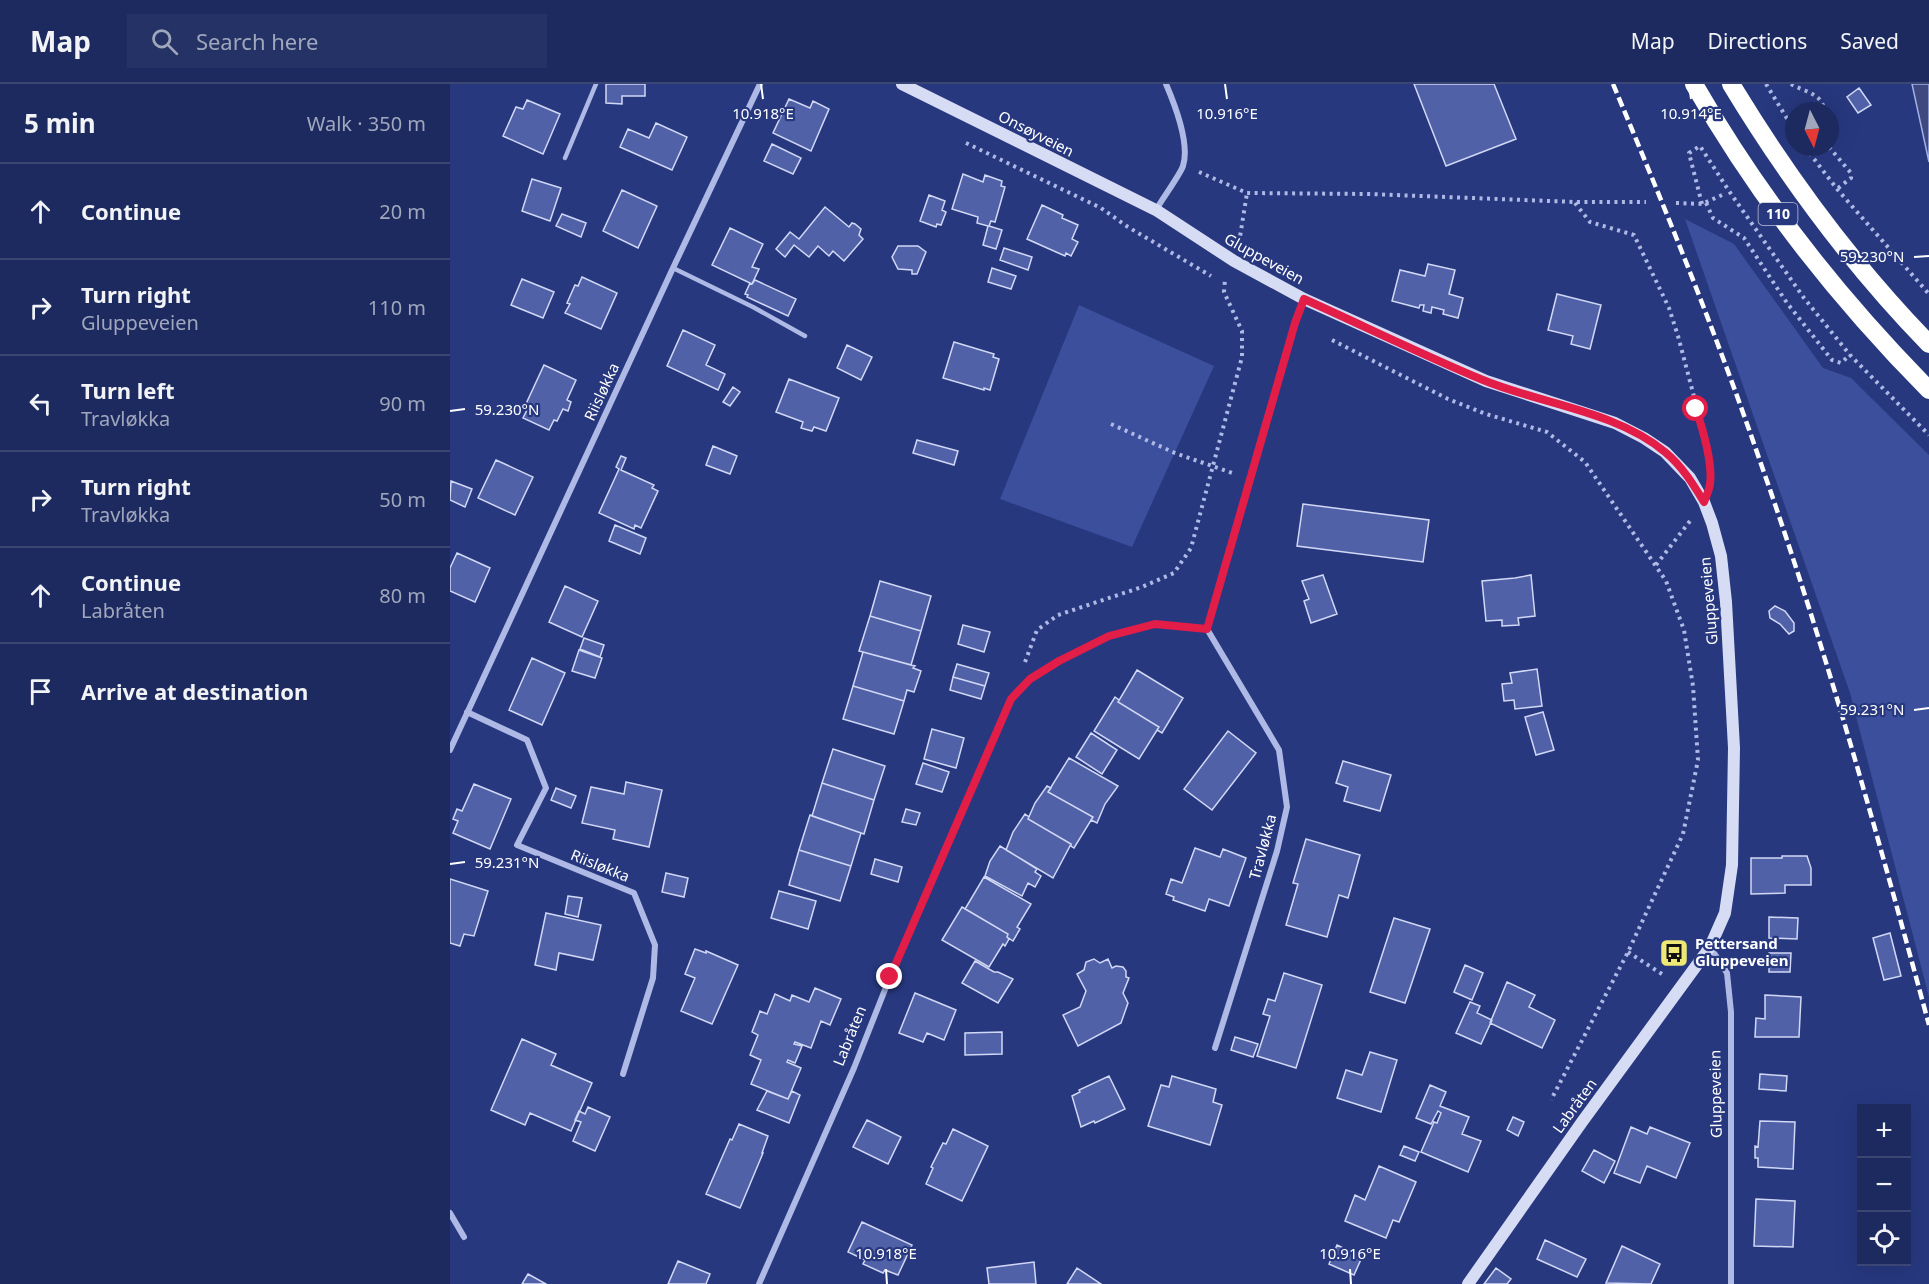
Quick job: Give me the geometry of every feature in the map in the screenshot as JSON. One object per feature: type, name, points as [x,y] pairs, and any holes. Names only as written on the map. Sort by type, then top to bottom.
[{"type":"highway","name":"110","points":[[1694,84],[1744,165],[1816,264],[1876,334],[1929,390]]},
{"type":"highway","name":"110","points":[[1731,84],[1788,173],[1848,252],[1929,344]]},
{"type":"street","name":"Riisløkka","points":[[450,750],[760,84]]},
{"type":"street","name":"Onsøyveien","points":[[902,84],[1156,210]]},
{"type":"street","points":[[1156,210],[1183,165],[1184,138],[1176,107],[1166,84]]},
{"type":"street","name":"Gluppeveien","points":[[1156,210],[1234,261],[1304,299],[1486,381],[1615,423],[1635,433],[1665,452],[1690,478],[1704,502],[1721,556],[1726,603],[1734,748],[1732,865],[1725,913],[1710,947],[1727,973],[1731,1012],[1731,1284]]},
{"type":"street","points":[[1011,699],[1030,679],[1059,661],[1109,636],[1155,624],[1207,629],[1295,323],[1304,299]]},
{"type":"street","name":"Travløkka","points":[[1207,629],[1279,750],[1287,807],[1276,851],[1215,1048]]},
{"type":"street","name":"Labråten","points":[[759,1284],[1011,699]]},
{"type":"street","name":"Riisløkka","points":[[467,712],[527,740],[546,789],[517,846],[634,893],[656,945],[653,978],[624,1074]]},
{"type":"street","name":"Labråten","points":[[1468,1284],[1575,1131],[1710,947]]},
{"type":"street","points":[[450,1213],[464,1237]]},
{"type":"lane","points":[[565,158],[596,84]]},
{"type":"lane","points":[[673,268],[753,307],[805,336]]},
{"type":"path","points":[[1766,84],[1785,115]]},
{"type":"path","points":[[1791,84],[1819,98],[1821,102]]},
{"type":"path","points":[[966,143],[1101,208],[1128,227],[1211,276]]},
{"type":"path","points":[[1850,355],[1841,363],[1833,360],[1788,303],[1744,238],[1713,219],[1704,203],[1689,153],[1700,146],[1804,298],[1850,355],[1929,435]]},
{"type":"path","points":[[1811,156],[1929,294]]},
{"type":"path","points":[[1836,156],[1851,173],[1851,178],[1837,189]]},
{"type":"path","points":[[1183,165],[1247,193],[1646,202]]},
{"type":"path","points":[[1238,252],[1247,193]]},
{"type":"path","points":[[1676,203],[1704,203],[1722,195]]},
{"type":"path","points":[[1575,202],[1590,222],[1634,235],[1669,308],[1702,428],[1711,472],[1710,487],[1704,502],[1656,566]]},
{"type":"path","points":[[1011,699],[1037,630],[1058,615],[1142,587],[1174,573],[1191,548],[1242,357],[1242,330],[1224,292],[1227,274]]},
{"type":"path","points":[[1332,340],[1448,399],[1486,414],[1547,432],[1585,462],[1666,581],[1684,630],[1693,686],[1698,760],[1683,834],[1628,952],[1551,1100]]},
{"type":"path","points":[[1111,424],[1175,453],[1250,479]]},
{"type":"path","points":[[1628,952],[1680,986]]},
{"type":"shaded area","points":[[1912,84],[1929,84],[1929,162]]},
{"type":"shaded area","points":[[1685,219],[1734,244],[1823,368],[1851,378],[1929,455],[1929,997],[1850,693]]},
{"type":"shaded area","points":[[1079,305],[1214,366],[1132,547],[1000,499]]},
{"type":"building","points":[[606,84],[645,84],[645,96],[622,96],[622,104],[606,103]]},
{"type":"building","points":[[1414,84],[1494,84],[1516,139],[1446,166]]},
{"type":"building","points":[[1859,88],[1871,105],[1858,113],[1847,97]]},
{"type":"building","points":[[789,99],[810,108],[813,101],[829,109],[811,151],[773,133]]},
{"type":"building","points":[[527,100],[560,114],[543,154],[503,136],[516,107],[523,109]]},
{"type":"building","points":[[656,123],[687,137],[672,170],[620,147],[628,129],[649,138]]},
{"type":"building","points":[[772,144],[801,158],[793,174],[764,161]]},
{"type":"building","points":[[963,174],[983,182],[985,175],[1002,181],[1001,186],[1005,187],[995,222],[991,221],[989,226],[1002,230],[996,249],[983,245],[988,226],[977,223],[978,217],[952,209]]},
{"type":"building","points":[[532,179],[561,188],[550,221],[522,211]]},
{"type":"building","points":[[622,190],[657,206],[638,248],[603,231]]},
{"type":"building","points":[[929,195],[945,201],[942,210],[946,212],[941,225],[937,224],[936,227],[920,221]]},
{"type":"building","points":[[1042,205],[1078,225],[1072,239],[1078,242],[1071,256],[1066,253],[1065,256],[1027,239]]},
{"type":"building","points":[[825,207],[849,227],[852,223],[861,229],[859,235],[863,239],[844,261],[833,251],[829,256],[818,246],[809,257],[794,245],[785,257],[776,249],[790,232],[799,239]]},
{"type":"building","points":[[562,214],[586,223],[581,237],[556,226]]},
{"type":"building","points":[[730,228],[763,244],[752,267],[759,269],[752,284],[712,265]]},
{"type":"building","points":[[898,246],[918,246],[926,252],[917,274],[912,274],[912,270],[898,269],[892,257]]},
{"type":"building","points":[[1004,248],[1032,257],[1028,270],[1000,260]]},
{"type":"building","points":[[1428,264],[1455,270],[1449,294],[1463,298],[1458,318],[1443,314],[1444,310],[1432,307],[1431,313],[1423,311],[1424,305],[1420,305],[1419,308],[1392,301],[1400,270],[1425,276]]},
{"type":"building","points":[[992,268],[1016,276],[1011,289],[988,282]]},
{"type":"building","points":[[582,277],[617,293],[601,329],[565,313],[575,285],[578,286]]},
{"type":"building","points":[[522,279],[554,292],[543,318],[511,305]]},
{"type":"building","points":[[755,280],[796,299],[788,316],[747,297],[748,295],[745,294],[750,283],[752,284]]},
{"type":"building","points":[[1557,294],[1601,305],[1590,349],[1571,344],[1573,336],[1548,330]]},
{"type":"building","points":[[683,330],[715,345],[706,365],[725,374],[718,390],[667,366]]},
{"type":"building","points":[[954,342],[994,354],[993,357],[999,359],[990,390],[943,378]]},
{"type":"building","points":[[847,345],[872,357],[861,380],[837,368]]},
{"type":"building","points":[[544,365],[576,380],[567,400],[571,402],[568,411],[563,409],[549,430],[523,418],[528,408],[525,406]]},
{"type":"building","points":[[789,379],[839,398],[826,431],[814,427],[812,431],[801,428],[803,422],[776,412]]},
{"type":"building","points":[[733,387],[740,392],[730,406],[723,402]]},
{"type":"building","points":[[917,440],[958,451],[954,465],[913,453]]},
{"type":"building","points":[[713,446],[737,456],[730,474],[706,465]]},
{"type":"building","points":[[621,456],[626,458],[621,470],[654,485],[652,488],[658,491],[641,528],[635,525],[634,529],[599,513],[619,469],[616,467]]},
{"type":"building","points":[[496,460],[533,477],[515,515],[478,498]]},
{"type":"building","points":[[451,481],[472,489],[465,507],[450,500]]},
{"type":"building","points":[[1303,504],[1429,520],[1423,562],[1297,546]]},
{"type":"building","points":[[615,525],[646,538],[640,554],[609,541]]},
{"type":"building","points":[[457,553],[490,568],[475,602],[450,591],[450,568]]},
{"type":"building","points":[[1323,575],[1337,614],[1311,623],[1304,601],[1309,599],[1302,581]]},
{"type":"building","points":[[1531,575],[1535,616],[1518,618],[1519,625],[1502,626],[1502,620],[1486,621],[1482,581]]},
{"type":"building","points":[[880,581],[931,596],[921,631],[870,616]]},
{"type":"building","points":[[565,586],[598,601],[582,637],[549,622]]},
{"type":"building","points":[[1775,606],[1785,611],[1794,623],[1794,631],[1789,634],[1780,624],[1770,618],[1769,611]]},
{"type":"building","points":[[870,616],[921,631],[911,665],[859,651]]},
{"type":"building","points":[[963,625],[990,632],[984,652],[958,644]]},
{"type":"building","points":[[584,638],[604,645],[600,657],[580,649]]},
{"type":"building","points":[[579,650],[602,658],[595,678],[572,671]]},
{"type":"building","points":[[863,652],[915,666],[913,668],[921,671],[914,692],[907,690],[904,701],[853,686]]},
{"type":"building","points":[[532,658],[565,673],[542,725],[509,710]]},
{"type":"building","points":[[957,664],[989,673],[985,686],[953,677]]},
{"type":"building","points":[[1537,669],[1542,706],[1515,709],[1514,700],[1504,701],[1502,684],[1512,683],[1510,673]]},
{"type":"building","points":[[1137,670],[1183,698],[1162,733],[1157,730],[1159,727],[1118,702]]},
{"type":"building","points":[[953,677],[985,686],[981,699],[950,690]]},
{"type":"building","points":[[853,686],[904,701],[894,734],[843,719]]},
{"type":"building","points":[[1115,697],[1119,700],[1118,702],[1159,727],[1139,759],[1094,731]]},
{"type":"building","points":[[1543,712],[1554,750],[1536,755],[1525,717]]},
{"type":"building","points":[[932,729],[964,738],[956,768],[924,759]]},
{"type":"building","points":[[1228,731],[1256,753],[1212,810],[1184,789]]},
{"type":"building","points":[[1091,733],[1117,750],[1102,774],[1076,757]]},
{"type":"building","points":[[833,749],[885,766],[874,800],[822,783]]},
{"type":"building","points":[[1069,758],[1118,786],[1105,804],[1097,823],[1091,820],[1093,817],[1048,792]]},
{"type":"building","points":[[1343,761],[1391,775],[1380,811],[1344,801],[1348,787],[1336,783]]},
{"type":"building","points":[[923,763],[949,772],[942,792],[916,784]]},
{"type":"building","points":[[626,782],[662,790],[649,847],[613,839],[615,830],[582,823],[591,787],[624,794]]},
{"type":"building","points":[[822,783],[874,800],[864,834],[812,816]]},
{"type":"building","points":[[474,784],[511,799],[490,849],[453,833],[458,821],[453,819],[457,809],[462,811]]},
{"type":"building","points":[[1047,786],[1051,788],[1048,792],[1093,817],[1074,848],[1028,819],[1035,803]]},
{"type":"building","points":[[556,788],[576,796],[571,808],[551,800]]},
{"type":"building","points":[[906,809],[920,813],[916,825],[902,822]]},
{"type":"building","points":[[1025,814],[1029,817],[1028,819],[1071,844],[1053,878],[1006,850],[1013,832]]},
{"type":"building","points":[[810,815],[861,833],[851,866],[799,850]]},
{"type":"building","points":[[1306,839],[1360,855],[1348,898],[1339,895],[1327,937],[1286,925],[1298,884],[1293,883]]},
{"type":"building","points":[[1000,846],[1037,869],[1035,872],[1041,876],[1035,887],[1028,883],[1022,896],[985,876],[990,861]]},
{"type":"building","points":[[1195,848],[1220,857],[1223,849],[1246,858],[1229,906],[1209,899],[1205,911],[1173,900],[1174,897],[1166,894],[1171,879],[1182,883]]},
{"type":"building","points":[[799,850],[851,866],[840,901],[789,885]]},
{"type":"building","points":[[1782,856],[1807,856],[1811,868],[1811,885],[1785,885],[1785,893],[1751,894],[1751,858],[1782,858]]},
{"type":"building","points":[[875,859],[902,867],[898,882],[871,874]]},
{"type":"building","points":[[666,873],[688,878],[684,897],[662,892]]},
{"type":"building","points":[[984,877],[1031,904],[1017,927],[1020,929],[1013,941],[1007,937],[1008,934],[965,909]]},
{"type":"building","points":[[450,879],[488,891],[474,936],[464,934],[460,946],[450,943]]},
{"type":"building","points":[[779,891],[816,901],[808,929],[771,918]]},
{"type":"building","points":[[568,896],[582,898],[578,917],[565,914]]},
{"type":"building","points":[[962,907],[1008,934],[1009,939],[1005,946],[1003,944],[989,967],[942,940]]},
{"type":"building","points":[[546,913],[601,925],[593,960],[559,953],[556,970],[535,965]]},
{"type":"building","points":[[1769,917],[1798,918],[1797,939],[1769,938]]},
{"type":"building","points":[[1394,918],[1430,929],[1405,1003],[1370,992]]},
{"type":"building","points":[[1890,933],[1901,976],[1884,980],[1873,938]]},
{"type":"building","points":[[695,949],[706,953],[706,951],[738,965],[712,1024],[681,1011],[695,978],[685,974]]},
{"type":"building","points":[[1769,953],[1791,953],[1790,972],[1769,972]]},
{"type":"building","points":[[1094,959],[1100,963],[1108,959],[1112,968],[1123,967],[1126,977],[1129,978],[1123,993],[1128,1003],[1121,1023],[1078,1046],[1063,1015],[1080,1007],[1086,991],[1077,974],[1084,970],[1086,962]]},
{"type":"building","points":[[975,961],[994,972],[1013,979],[998,1003],[962,983]]},
{"type":"building","points":[[1465,965],[1483,973],[1472,1000],[1454,992]]},
{"type":"building","points":[[1284,973],[1322,985],[1296,1068],[1257,1056],[1270,1016],[1263,1014],[1268,999],[1275,1001]]},
{"type":"building","points":[[1507,982],[1535,995],[1529,1007],[1555,1020],[1542,1048],[1490,1023]]},
{"type":"building","points":[[815,988],[841,999],[830,1025],[821,1021],[811,1048],[795,1042],[794,1044],[802,1046],[795,1063],[788,1060],[787,1062],[801,1068],[788,1099],[751,1084],[761,1060],[750,1055],[758,1035],[752,1032],[760,1011],[767,1014],[775,994],[790,1001],[792,995],[809,1002]]},
{"type":"building","points":[[915,993],[956,1010],[944,1040],[927,1033],[923,1042],[899,1033]]},
{"type":"building","points":[[1765,995],[1801,997],[1799,1037],[1755,1037],[1756,1018],[1765,1019]]},
{"type":"building","points":[[1470,1002],[1480,1006],[1477,1013],[1492,1020],[1481,1044],[1456,1033]]},
{"type":"building","points":[[1002,1032],[1002,1054],[965,1055],[965,1033]]},
{"type":"building","points":[[1235,1037],[1258,1044],[1253,1057],[1231,1050]]},
{"type":"building","points":[[522,1039],[556,1054],[551,1065],[592,1083],[571,1131],[530,1113],[525,1125],[491,1110]]},
{"type":"building","points":[[1370,1052],[1397,1060],[1381,1112],[1337,1098],[1346,1070],[1362,1075]]},
{"type":"building","points":[[1760,1074],[1787,1076],[1786,1091],[1759,1089]]},
{"type":"building","points":[[1109,1076],[1125,1109],[1081,1127],[1072,1096],[1080,1092],[1079,1090]]},
{"type":"building","points":[[1172,1076],[1216,1089],[1213,1102],[1222,1105],[1210,1145],[1148,1126],[1161,1085],[1169,1087]]},
{"type":"building","points":[[1430,1085],[1446,1092],[1440,1106],[1469,1117],[1462,1134],[1481,1141],[1468,1172],[1421,1152],[1434,1122],[1437,1123],[1441,1113],[1438,1111],[1431,1124],[1416,1118]]},
{"type":"building","points":[[767,1091],[788,1099],[792,1091],[800,1095],[789,1123],[757,1110]]},
{"type":"building","points":[[588,1107],[610,1117],[595,1151],[573,1141],[581,1122],[575,1120],[579,1111],[585,1114]]},
{"type":"building","points":[[1513,1117],[1524,1122],[1518,1136],[1507,1130]]},
{"type":"building","points":[[867,1120],[901,1137],[888,1164],[853,1147]]},
{"type":"building","points":[[1760,1121],[1795,1122],[1793,1169],[1758,1167],[1755,1146],[1758,1147]]},
{"type":"building","points":[[739,1124],[768,1136],[740,1208],[706,1194]]},
{"type":"building","points":[[1631,1127],[1647,1134],[1650,1127],[1690,1143],[1676,1178],[1647,1166],[1640,1183],[1614,1173]]},
{"type":"building","points":[[953,1129],[988,1146],[962,1201],[926,1184],[933,1168],[931,1167]]},
{"type":"building","points":[[1404,1146],[1419,1152],[1415,1161],[1400,1155]]},
{"type":"building","points":[[1594,1150],[1615,1161],[1604,1183],[1582,1171]]},
{"type":"building","points":[[1379,1166],[1416,1182],[1399,1222],[1393,1220],[1386,1238],[1345,1221],[1355,1195],[1365,1200]]},
{"type":"building","points":[[1756,1199],[1795,1201],[1793,1247],[1754,1246]]},
{"type":"building","points":[[862,1222],[912,1245],[898,1275],[885,1270],[883,1273],[863,1264],[865,1260],[848,1252]]},
{"type":"building","points":[[1545,1240],[1586,1259],[1577,1277],[1537,1259]]},
{"type":"building","points":[[1337,1245],[1362,1257],[1354,1275],[1329,1264]]},
{"type":"building","points":[[1622,1246],[1660,1264],[1651,1284],[1606,1283]]},
{"type":"building","points":[[678,1261],[710,1274],[706,1284],[668,1284]]},
{"type":"building","points":[[1034,1262],[1036,1284],[989,1284],[987,1268]]},
{"type":"building","points":[[1077,1268],[1101,1284],[1067,1284]]},
{"type":"building","points":[[1496,1268],[1511,1279],[1507,1284],[1484,1284]]},
{"type":"building","points":[[528,1274],[546,1284],[522,1284]]},
{"type":"railway","points":[[1613,84],[1708,318],[1784,531],[1850,742],[1929,1025]]},
{"type":"place","name":"Pettersand Gluppeveien","points":[[1674,953]]},
{"type":"route","points":[[890,977],[1011,699],[1030,679],[1059,661],[1109,636],[1155,624],[1207,629],[1295,323],[1304,299],[1486,381],[1615,423],[1665,452],[1690,478],[1704,502],[1710,487],[1711,472],[1696,409]]}]
